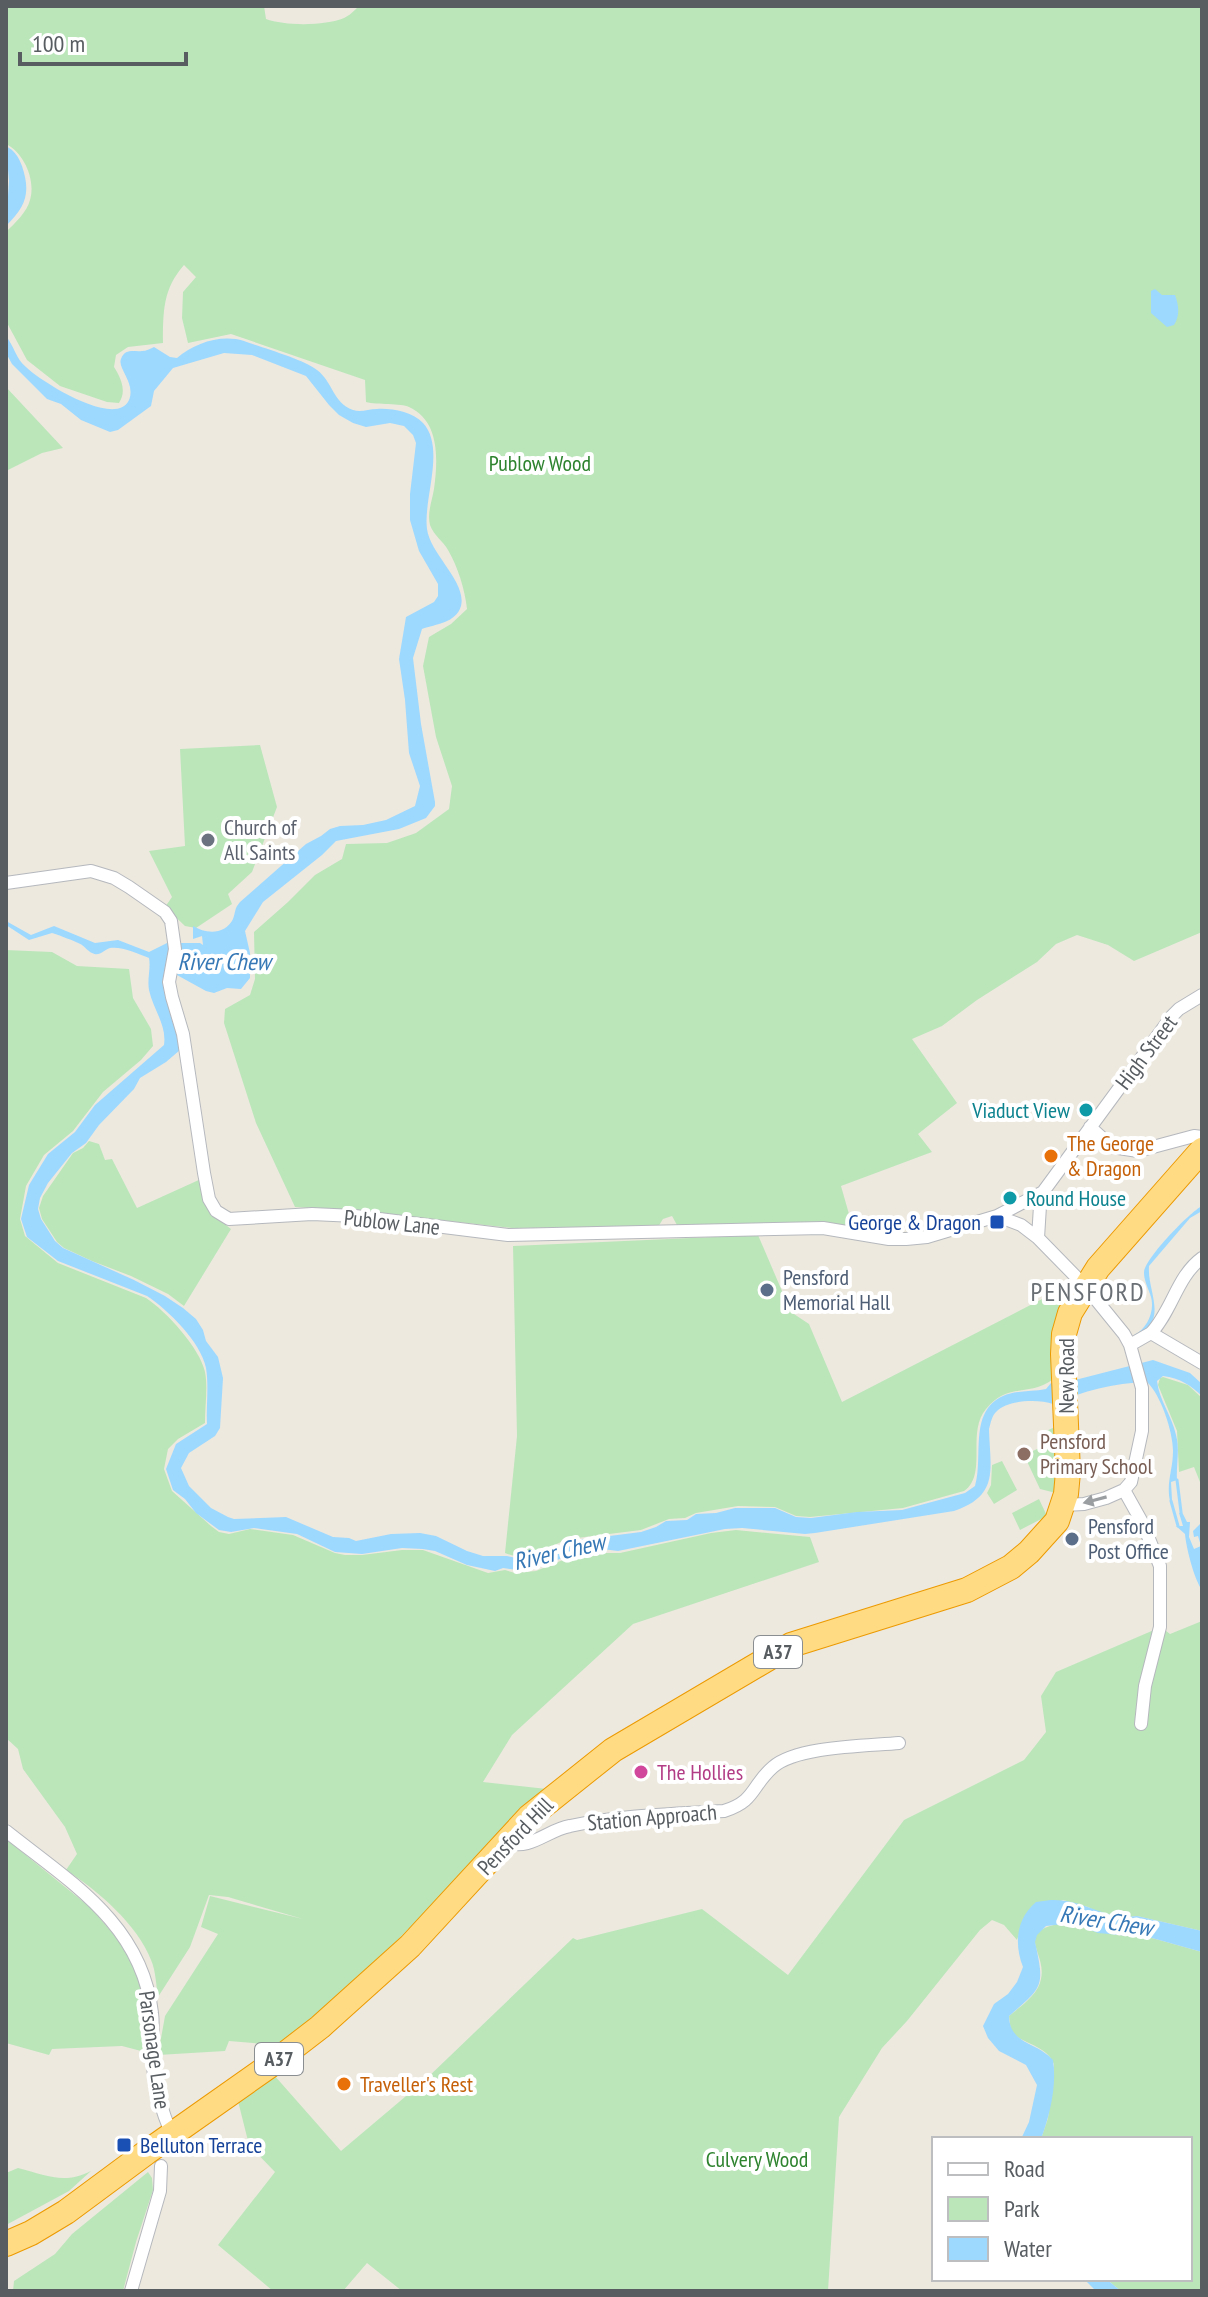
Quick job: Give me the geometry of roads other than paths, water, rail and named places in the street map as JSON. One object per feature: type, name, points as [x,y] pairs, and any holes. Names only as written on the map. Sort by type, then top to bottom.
[{"type":"highway","name":"New Road","points":[[1064,1505],[1068,1483],[1064,1371],[1067,1322],[1085,1286],[1202,1150]]},
{"type":"highway","name":"Pensford Hill","points":[[6,2244],[31,2233],[73,2207],[272,2064],[360,1993],[410,1946],[538,1809],[613,1750],[791,1645],[953,1596],[1001,1573],[1019,1561],[1046,1535],[1064,1505]]},
{"type":"highway","points":[[6,2260],[31,2233]]},
{"type":"street","name":"Publow Lane","points":[[6,883],[91,871],[114,878],[165,912],[173,929],[175,949],[169,982],[183,1034],[209,1199],[216,1211],[229,1219],[312,1214],[355,1216],[508,1235],[823,1228],[906,1239],[927,1237],[997,1216]]},
{"type":"street","name":"High Street","points":[[997,1216],[1043,1192],[1172,1016],[1202,995]]},
{"type":"street","points":[[1090,1127],[1112,1147],[1138,1151],[1194,1136],[1202,1137]]},
{"type":"street","points":[[1038,1238],[1043,1192]]},
{"type":"street","points":[[997,1216],[1021,1225],[1038,1238],[1085,1286],[1130,1345],[1142,1388],[1142,1431],[1131,1482],[1124,1490],[1106,1498],[1064,1505]]},
{"type":"street","points":[[1130,1345],[1151,1333],[1158,1325],[1184,1277],[1200,1259],[1202,1245]]},
{"type":"street","points":[[1151,1333],[1202,1363]]},
{"type":"street","points":[[1124,1490],[1143,1524],[1160,1566],[1160,1627],[1145,1686],[1141,1724]]},
{"type":"street","name":"Station Approach","points":[[507,1842],[523,1846],[566,1826],[615,1818],[724,1811],[738,1807],[749,1799],[774,1766],[790,1758],[812,1752],[899,1743]]},
{"type":"street","points":[[876,1745],[876,1760]]},
{"type":"street","name":"Parsonage Lane","points":[[6,1831],[102,1908],[135,1952],[150,1997],[152,2059],[166,2123],[172,2134]]},
{"type":"street","points":[[131,2291],[160,2191],[161,2166]]},
{"type":"water","points":[[6,146],[21,162],[26,192],[18,212],[6,226],[9,181]]},
{"type":"water","points":[[1155,289],[1162,295],[1175,295],[1178,310],[1174,325],[1167,327],[1151,313],[1151,291]]},
{"type":"water","points":[[6,336],[20,360],[34,374],[78,400],[109,409],[121,407],[131,394],[120,363],[125,353],[154,347],[177,358],[200,344],[217,339],[235,339],[311,366],[322,375],[346,407],[359,411],[389,409],[414,416],[430,434],[433,446],[427,529],[434,548],[459,587],[461,597],[461,606],[455,616],[422,629],[413,658],[435,806],[426,818],[399,829],[336,841],[263,902],[245,931],[250,953],[250,978],[241,989],[227,988],[214,993],[206,991],[166,969],[165,990],[180,1050],[140,1078],[134,1089],[86,1143],[72,1153],[40,1198],[38,1209],[41,1219],[55,1241],[63,1248],[134,1280],[183,1308],[196,1319],[218,1357],[223,1378],[220,1428],[215,1436],[189,1453],[181,1468],[189,1486],[211,1508],[234,1519],[286,1517],[333,1537],[356,1541],[391,1534],[420,1533],[436,1536],[483,1556],[521,1559],[539,1555],[570,1541],[641,1532],[666,1521],[687,1520],[696,1514],[735,1508],[775,1508],[796,1517],[811,1518],[902,1510],[965,1493],[975,1486],[981,1424],[992,1403],[1003,1396],[1046,1389],[1051,1383],[1153,1360],[1190,1373],[1202,1384],[1202,1396],[1175,1378],[1163,1376],[1157,1381],[1177,1441],[1177,1480],[1171,1482],[1172,1500],[1169,1488],[1173,1451],[1171,1434],[1161,1405],[1147,1382],[1099,1388],[1053,1404],[1040,1401],[1002,1407],[994,1415],[989,1429],[990,1468],[986,1489],[969,1505],[954,1511],[815,1533],[725,1529],[618,1551],[602,1549],[579,1552],[535,1568],[495,1571],[467,1565],[423,1549],[402,1548],[362,1554],[335,1552],[297,1534],[254,1528],[231,1532],[219,1530],[196,1513],[173,1490],[166,1469],[176,1444],[207,1424],[207,1375],[198,1348],[174,1318],[147,1296],[58,1261],[27,1237],[21,1219],[29,1185],[48,1154],[75,1132],[95,1105],[164,1045],[162,1024],[149,990],[149,958],[114,948],[95,954],[80,944],[52,933],[29,940],[6,925],[6,921],[31,935],[54,926],[95,943],[118,940],[149,952],[167,943],[203,945],[202,936],[193,939],[193,926],[209,932],[225,928],[233,919],[240,902],[306,844],[330,829],[386,820],[415,806],[420,786],[409,753],[399,659],[406,617],[434,602],[438,596],[438,584],[419,551],[410,520],[416,443],[404,426],[390,423],[366,427],[339,415],[306,376],[252,355],[224,353],[173,368],[154,391],[151,406],[118,430],[110,432],[81,420],[61,404],[47,399],[12,364],[6,353]]},
{"type":"water","points":[[1202,1206],[1202,1211],[1190,1218],[1149,1266],[1154,1314],[1152,1323],[1135,1337],[1146,1324],[1152,1308],[1144,1276],[1146,1266],[1168,1236]]},
{"type":"water","points":[[1182,1512],[1190,1522],[1189,1537],[1194,1549],[1201,1546],[1193,1531],[1202,1522],[1202,1590],[1191,1563],[1185,1534],[1176,1526],[1183,1526],[1179,1513]]},
{"type":"water","name":"River Chew","points":[[1063,1901],[1114,1915],[1137,1916],[1202,1931],[1202,1952],[1152,1938],[1098,1933],[1072,1923],[1046,1926],[1037,1935],[1038,1985],[1029,1999],[1009,2016],[1010,2025],[1019,2038],[1053,2060],[1053,2090],[1042,2137],[1022,2137],[1029,2122],[1037,2085],[1026,2065],[999,2051],[983,2026],[994,2004],[1008,1994],[1017,1982],[1023,1967],[1018,1950],[1019,1932],[1024,1916],[1036,1902]]},
{"type":"water","points":[[1086,2281],[1108,2281],[1121,2291],[1096,2291]]},
{"type":"waterway","name":"River Chew","points":[[1177,1480],[1181,1512]]},
{"type":"waterway","name":"River Chew","points":[[1171,1501],[1178,1526]]},
{"type":"place","name":"Church of All Saints","points":[[208,840]]},
{"type":"place","name":"Viaduct View","points":[[1086,1110]]},
{"type":"place","name":"The George & Dragon","points":[[1051,1156]]},
{"type":"place","name":"Round House","points":[[1010,1198]]},
{"type":"place","name":"George & Dragon","points":[[997,1222]]},
{"type":"place","name":"Pensford Memorial Hall","points":[[767,1290]]},
{"type":"place","name":"Pensford Primary School","points":[[1024,1454]]},
{"type":"place","name":"Pensford Post Office","points":[[1072,1539]]},
{"type":"place","name":"The Hollies","points":[[641,1772]]},
{"type":"place","name":"Traveller's Rest","points":[[344,2084]]},
{"type":"place","name":"Belluton Terrace","points":[[124,2145]]},
{"type":"district","name":"PENSFORD","points":[[1088,1292]]},
{"type":"park label","name":"Publow Wood","points":[[540,463]]},
{"type":"park label","name":"Culvery Wood","points":[[757,2159]]}]
